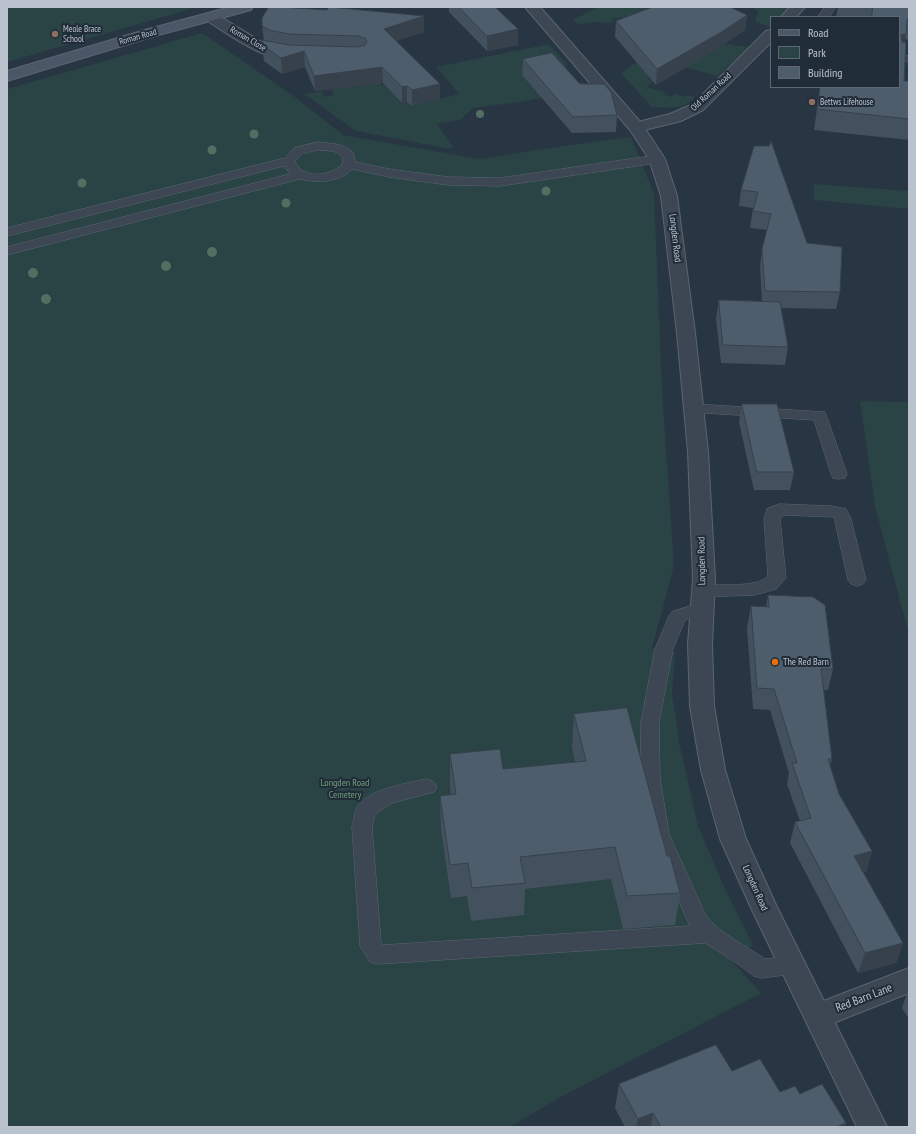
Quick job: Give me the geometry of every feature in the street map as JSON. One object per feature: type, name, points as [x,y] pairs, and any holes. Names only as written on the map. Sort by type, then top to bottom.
[{"type":"main road","name":"Roman Road","points":[[7,76],[246,7]]},
{"type":"street","name":"Longden Road","points":[[532,7],[636,127],[657,159],[669,196],[686,333],[699,460],[702,599],[700,644],[702,706],[713,770],[733,839],[764,910],[872,1127]]},
{"type":"street","points":[[789,16],[798,7]]},
{"type":"street","name":"Roman Close","points":[[211,17],[220,24],[266,51],[305,56]]},
{"type":"street","name":"Old Roman Road","points":[[636,127],[666,121],[686,114],[698,107],[770,35]]},
{"type":"street","name":"Red Barn Lane","points":[[818,1016],[909,980]]},
{"type":"lane","points":[[824,16],[831,7]]},
{"type":"lane","points":[[7,232],[289,161],[298,151],[307,148],[329,147],[340,149],[347,154],[350,159],[349,165],[343,172],[332,176],[311,177],[301,175],[294,171],[289,166],[289,161]]},
{"type":"lane","points":[[349,165],[388,173],[448,181],[500,182],[657,159]]},
{"type":"lane","points":[[7,251],[301,175]]},
{"type":"lane","points":[[694,409],[820,415],[839,474]]},
{"type":"lane","points":[[792,965],[762,969],[740,952],[708,934],[698,922],[659,834],[650,778],[650,722],[664,649],[678,616],[702,599],[770,585],[778,578],[772,519],[773,513],[780,509],[832,511],[840,513],[843,519],[857,580]]},
{"type":"lane","points":[[427,787],[386,796],[366,810],[362,827],[371,946],[378,955],[708,934]]},
{"type":"green space","name":"Meole Brace School","points":[[7,7],[198,7],[7,62]]},
{"type":"green space","points":[[598,7],[718,7],[712,52],[724,44],[750,47],[717,76],[676,65],[653,75],[648,79],[653,81],[647,87],[665,92],[663,94],[671,97],[675,94],[685,97],[687,95],[695,97],[681,106],[670,108],[652,107],[621,73],[655,48],[630,16],[612,19],[615,22],[605,23],[595,22],[577,24],[573,20]]},
{"type":"green space","points":[[758,7],[791,7],[782,16],[770,16],[770,27],[756,22],[755,18],[759,12],[754,9]]},
{"type":"green space","name":"Longden Road Cemetery","points":[[202,33],[291,94],[343,135],[479,159],[631,137],[654,194],[662,390],[674,566],[652,648],[675,652],[672,693],[679,742],[698,826],[726,891],[753,945],[740,953],[732,961],[761,993],[561,1097],[510,1127],[7,1127],[7,89]]},
{"type":"green space","points":[[549,44],[568,65],[552,69],[527,81],[538,93],[583,82],[589,88],[520,102],[473,108],[460,120],[437,124],[453,147],[450,149],[356,131],[304,94],[322,91],[324,97],[334,95],[331,89],[367,85],[380,76],[381,85],[403,82],[402,103],[407,102],[412,106],[459,94],[436,67]]},
{"type":"green space","points":[[814,184],[909,191],[909,209],[814,200]]},
{"type":"green space","points":[[860,401],[909,402],[909,635],[875,506]]},
{"type":"building","points":[[269,7],[327,10],[329,7],[424,16],[384,29],[440,84],[412,90],[407,86],[402,87],[382,67],[314,76],[304,51],[281,58],[262,45],[262,40],[289,45],[358,47],[365,45],[367,41],[365,38],[358,36],[289,34],[269,30],[262,26],[262,18]]},
{"type":"building","points":[[459,7],[495,7],[518,29],[487,36]]},
{"type":"building","points":[[653,7],[730,7],[747,15],[723,31],[657,69],[616,21]]},
{"type":"building","points":[[873,7],[909,7],[909,20],[907,19],[906,34],[901,35],[902,42],[906,43],[904,81],[909,81],[909,119],[817,109],[820,88],[900,88],[900,16],[872,16]]},
{"type":"building","points":[[552,53],[580,84],[604,84],[611,92],[617,115],[573,117],[523,59]]},
{"type":"building","points":[[771,141],[807,243],[842,247],[840,292],[765,291],[762,249],[771,214],[753,211],[758,192],[741,190],[754,146],[769,146]]},
{"type":"building","points":[[719,300],[780,302],[788,347],[723,345]]},
{"type":"building","points":[[742,404],[777,404],[794,472],[757,472]]},
{"type":"building","points":[[768,595],[813,597],[825,605],[833,669],[821,669],[832,759],[828,759],[839,794],[872,851],[854,856],[903,943],[865,953],[795,822],[811,818],[792,763],[797,763],[774,689],[757,688],[751,606],[769,607]]},
{"type":"building","points":[[627,708],[667,856],[670,856],[680,893],[627,896],[615,847],[520,857],[525,883],[472,888],[468,863],[450,865],[440,796],[456,794],[450,754],[500,749],[503,769],[586,761],[574,714]]},
{"type":"building","points":[[716,1045],[732,1071],[760,1059],[780,1092],[795,1086],[800,1094],[822,1084],[846,1123],[836,1127],[661,1127],[653,1113],[638,1119],[619,1084]]},
{"type":"place","name":"Meole Brace School","points":[[55,34]]},
{"type":"place","name":"Bettws Lifehouse","points":[[812,102]]},
{"type":"place","name":"The Red Barn","points":[[775,662]]}]
